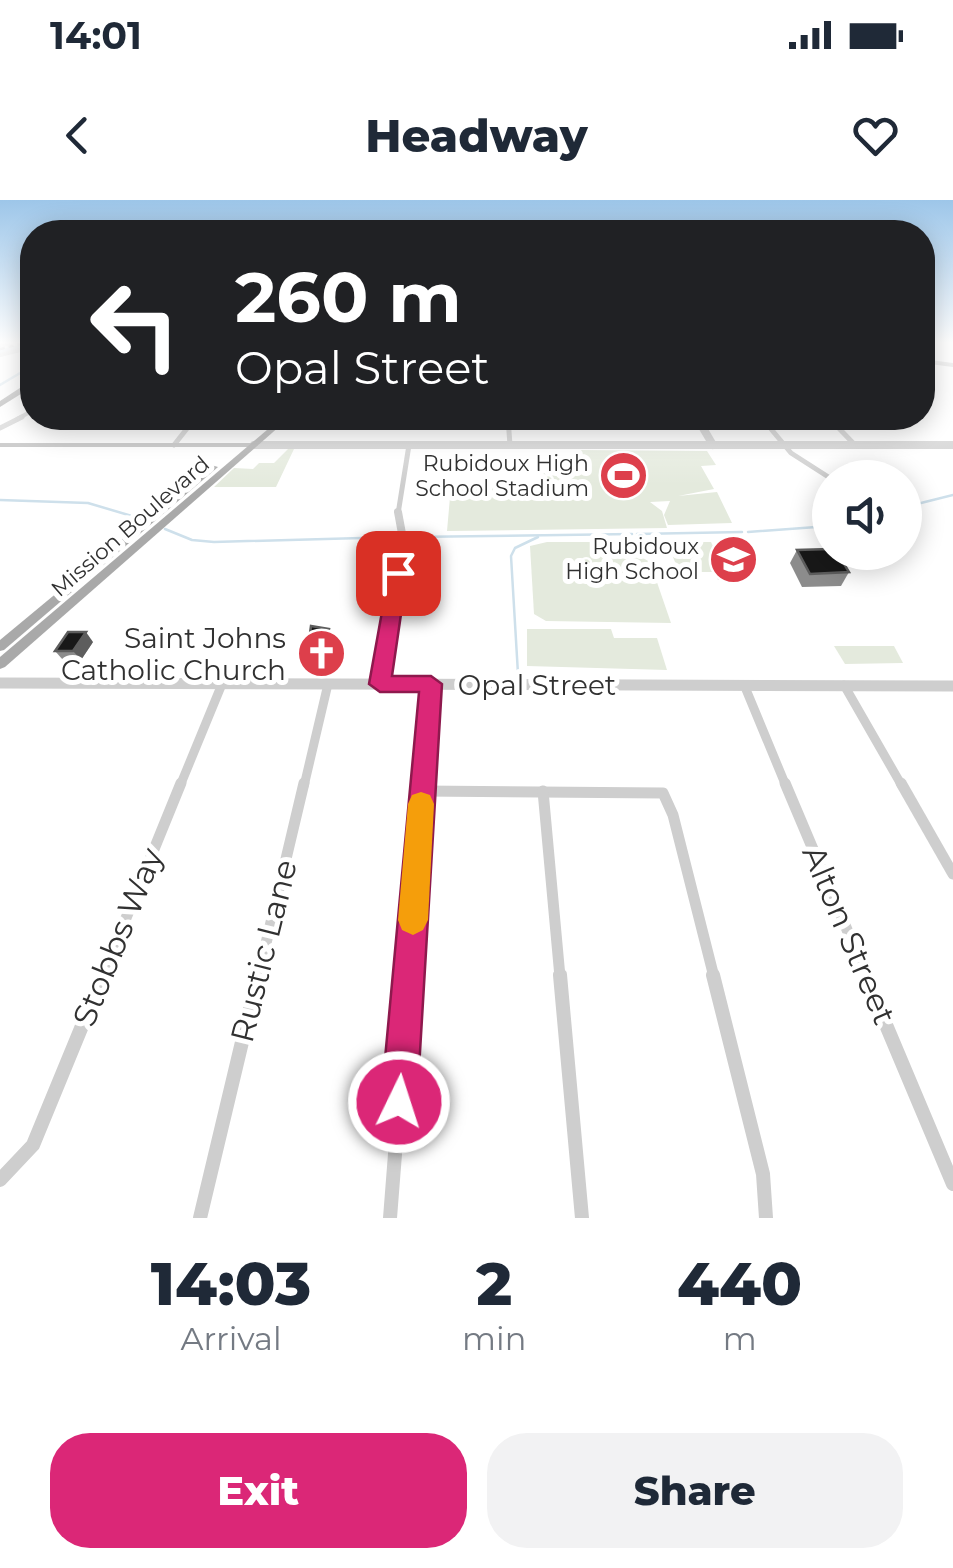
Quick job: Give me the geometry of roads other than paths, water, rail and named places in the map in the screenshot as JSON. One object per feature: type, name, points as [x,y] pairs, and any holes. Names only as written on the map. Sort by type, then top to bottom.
[{"type":"main road","name":"Mission Boulevard","points":[[0,664],[261,430]]},
{"type":"main road","name":"Mission Boulevard","points":[[0,647],[268,430]]},
{"type":"main road","points":[[0,445],[247,445]]},
{"type":"street","points":[[174,445],[186,430]]},
{"type":"street","points":[[509,430],[510,445]]},
{"type":"street","points":[[703,430],[712,445]]},
{"type":"street","points":[[772,430],[784,445],[812,465]]},
{"type":"street","points":[[840,430],[854,445]]},
{"type":"street","points":[[247,445],[953,445]]},
{"type":"street","points":[[380,684],[403,539],[398,512],[410,445]]},
{"type":"street","name":"Opal Street","points":[[0,683],[844,685],[951,689]]},
{"type":"street","name":"Stobbs Way","points":[[0,1180],[33,1146],[222,684]]},
{"type":"street","name":"Rustic Lane","points":[[200,1218],[328,684]]},
{"type":"street","points":[[390,1218],[431,684]]},
{"type":"street","points":[[844,685],[953,874]]},
{"type":"street","name":"Alton Street","points":[[745,686],[953,1184]]},
{"type":"street","points":[[422,791],[663,794],[672,815],[752,1127],[763,1174],[766,1218]]},
{"type":"street","points":[[543,791],[582,1218]]},
{"type":"waterway","points":[[922,503],[953,495]]},
{"type":"waterway","points":[[0,500],[88,503],[142,519]]},
{"type":"waterway","points":[[748,532],[812,527]]},
{"type":"waterway","points":[[165,529],[192,540],[214,542],[397,537]]},
{"type":"waterway","points":[[637,534],[742,532]]},
{"type":"waterway","points":[[411,537],[632,534]]},
{"type":"waterway","points":[[518,674],[511,556],[515,548],[538,537]]},
{"type":"place","name":"Rubidoux High School Stadium","points":[[624,476]]},
{"type":"place","name":"Rubidoux High School","points":[[734,559]]},
{"type":"place","name":"Saint Johns Catholic Church","points":[[321,654]]}]
